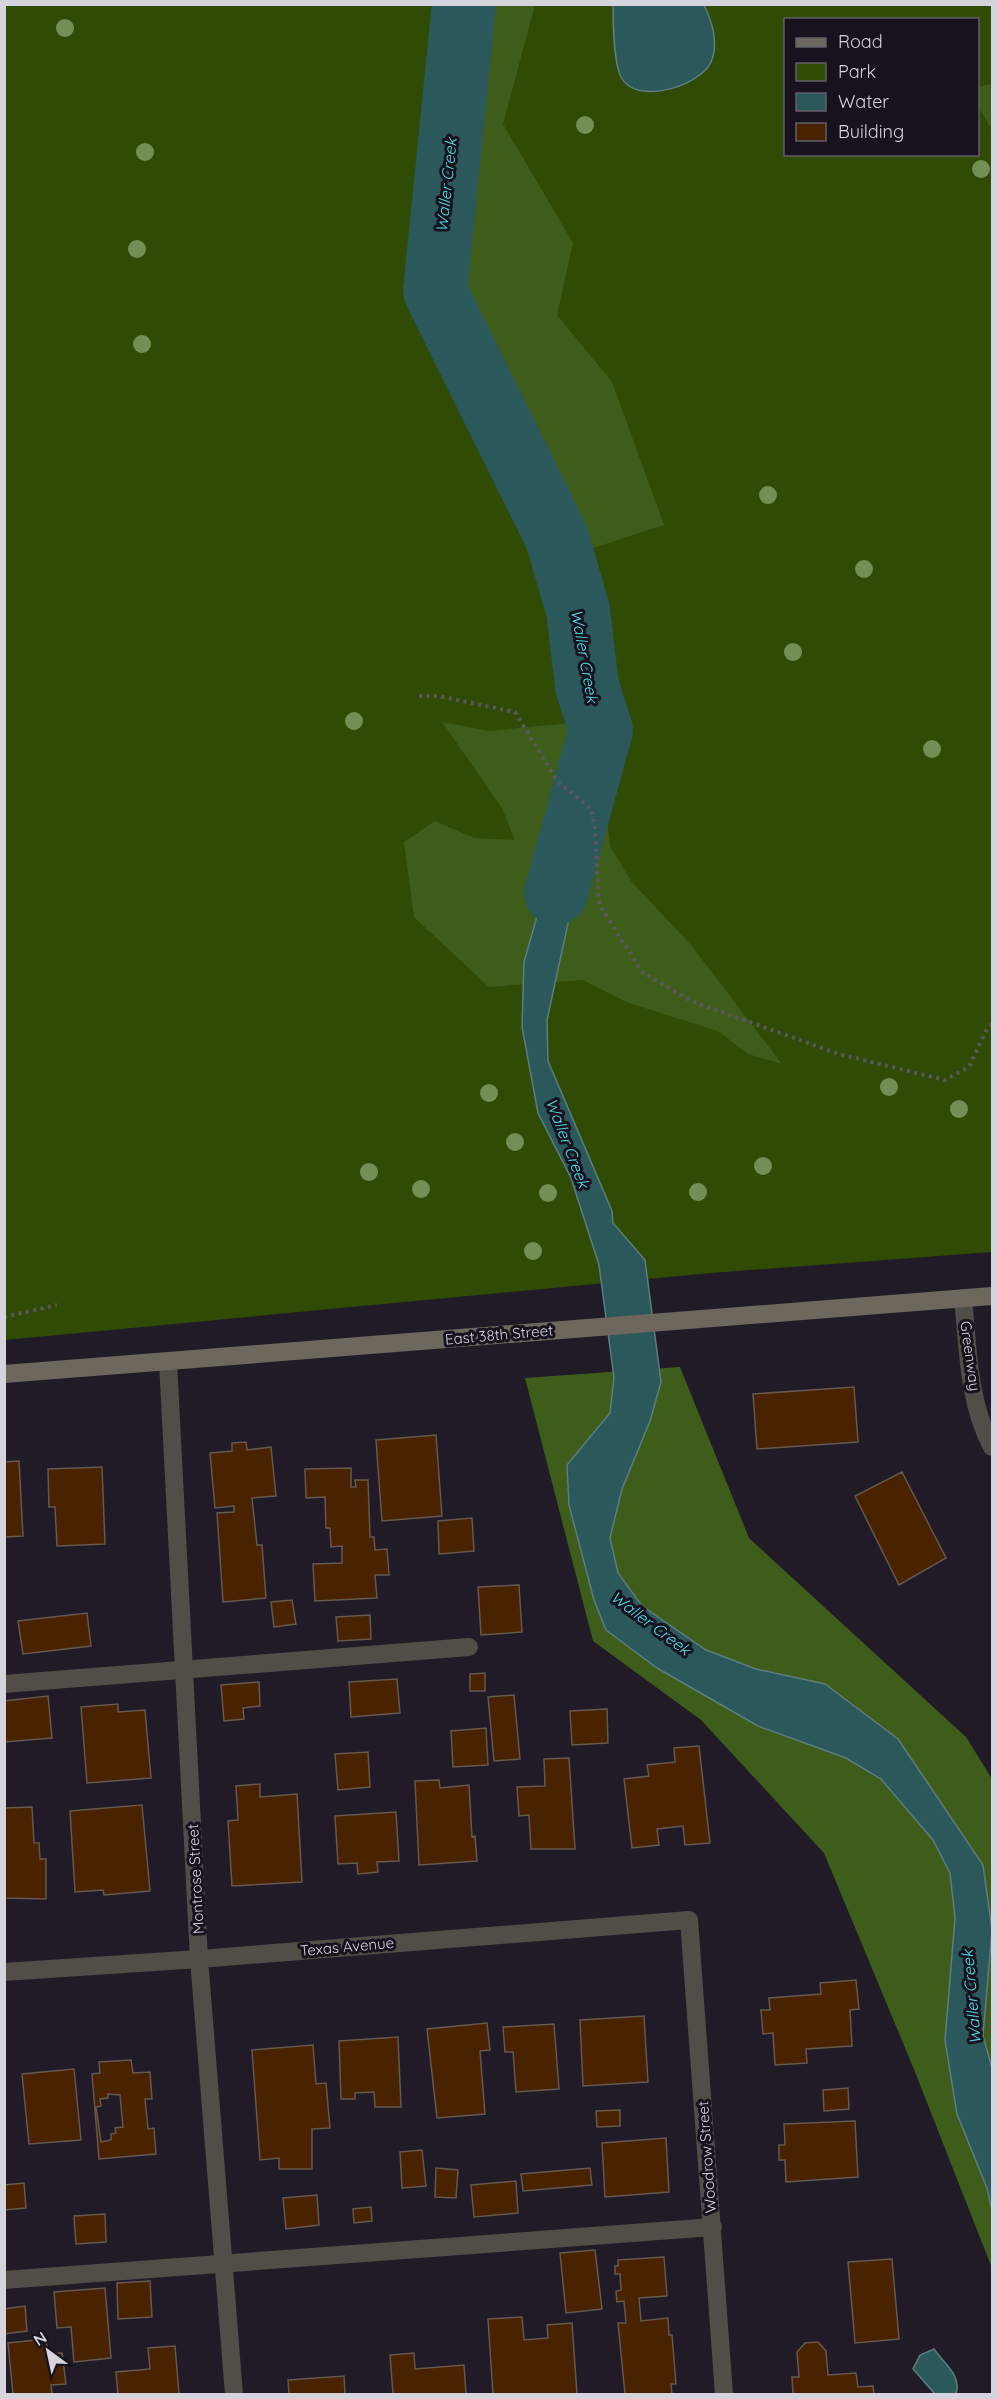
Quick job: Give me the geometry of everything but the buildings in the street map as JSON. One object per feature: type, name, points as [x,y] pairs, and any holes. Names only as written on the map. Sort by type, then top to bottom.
[{"type":"street","name":"East 38th Street","points":[[4,1374],[993,1296]]},
{"type":"street","name":"Greenway","points":[[963,1298],[972,1387],[985,1433],[993,1447]]},
{"type":"street","name":"Montrose Street","points":[[168,1362],[199,1959],[234,2394]]},
{"type":"street","points":[[4,1684],[469,1647]]},
{"type":"street","name":"Texas Avenue","points":[[4,1972],[689,1920]]},
{"type":"street","name":"Woodrow Street","points":[[689,1920],[724,2394]]},
{"type":"street","points":[[4,2280],[712,2227]]},
{"type":"path","points":[[419,696],[438,696],[515,712],[558,782],[591,809],[595,828],[600,904],[642,972],[691,1001],[839,1054],[945,1080],[969,1068],[986,1031],[993,1024]]},
{"type":"path","points":[[4,1317],[57,1305]]},
{"type":"green space","points":[[5,5],[992,5],[992,1252],[711,1273],[5,1340]]},
{"type":"green space","points":[[443,5],[535,5],[503,124],[573,243],[557,315],[612,382],[664,525],[541,565],[444,340],[413,285]]},
{"type":"green space","points":[[992,84],[992,130],[979,108],[979,87]]},
{"type":"green space","points":[[442,722],[489,731],[570,723],[619,771],[606,809],[610,846],[631,881],[691,945],[782,1064],[748,1054],[718,1031],[629,1003],[583,980],[489,987],[414,917],[404,842],[435,821],[474,838],[515,840],[502,808]]},
{"type":"green space","points":[[680,1367],[749,1538],[966,1737],[992,1779],[992,2268],[913,2067],[824,1853],[701,1720],[593,1641],[525,1378]]},
{"type":"water","points":[[613,5],[704,5],[714,33],[711,62],[695,78],[682,85],[653,92],[640,91],[629,86],[621,77],[617,62]]},
{"type":"water","points":[[564,582],[579,587],[585,601],[611,707],[607,710],[607,719],[611,750],[601,784],[593,798],[572,786],[570,773],[582,714],[578,709],[566,626],[554,597]]},
{"type":"water","points":[[559,795],[587,811],[589,827],[547,1020],[548,1061],[612,1211],[613,1223],[645,1260],[661,1382],[650,1421],[622,1489],[610,1538],[618,1573],[642,1606],[706,1650],[756,1669],[825,1684],[898,1739],[983,1865],[992,1930],[983,2036],[992,2068],[992,2210],[987,2188],[957,2114],[945,2040],[955,1918],[950,1873],[933,1840],[881,1779],[846,1758],[758,1726],[657,1668],[606,1630],[594,1600],[569,1505],[567,1465],[610,1413],[614,1378],[599,1265],[571,1178],[538,1113],[522,1027],[524,962],[555,853],[555,813]]},
{"type":"water","points":[[934,2349],[957,2381],[956,2394],[935,2394],[913,2369],[920,2355]]},
{"type":"waterway","name":"Waller Creek","points":[[464,4],[435,291],[557,538],[578,610],[587,686],[601,730],[556,893]]}]
